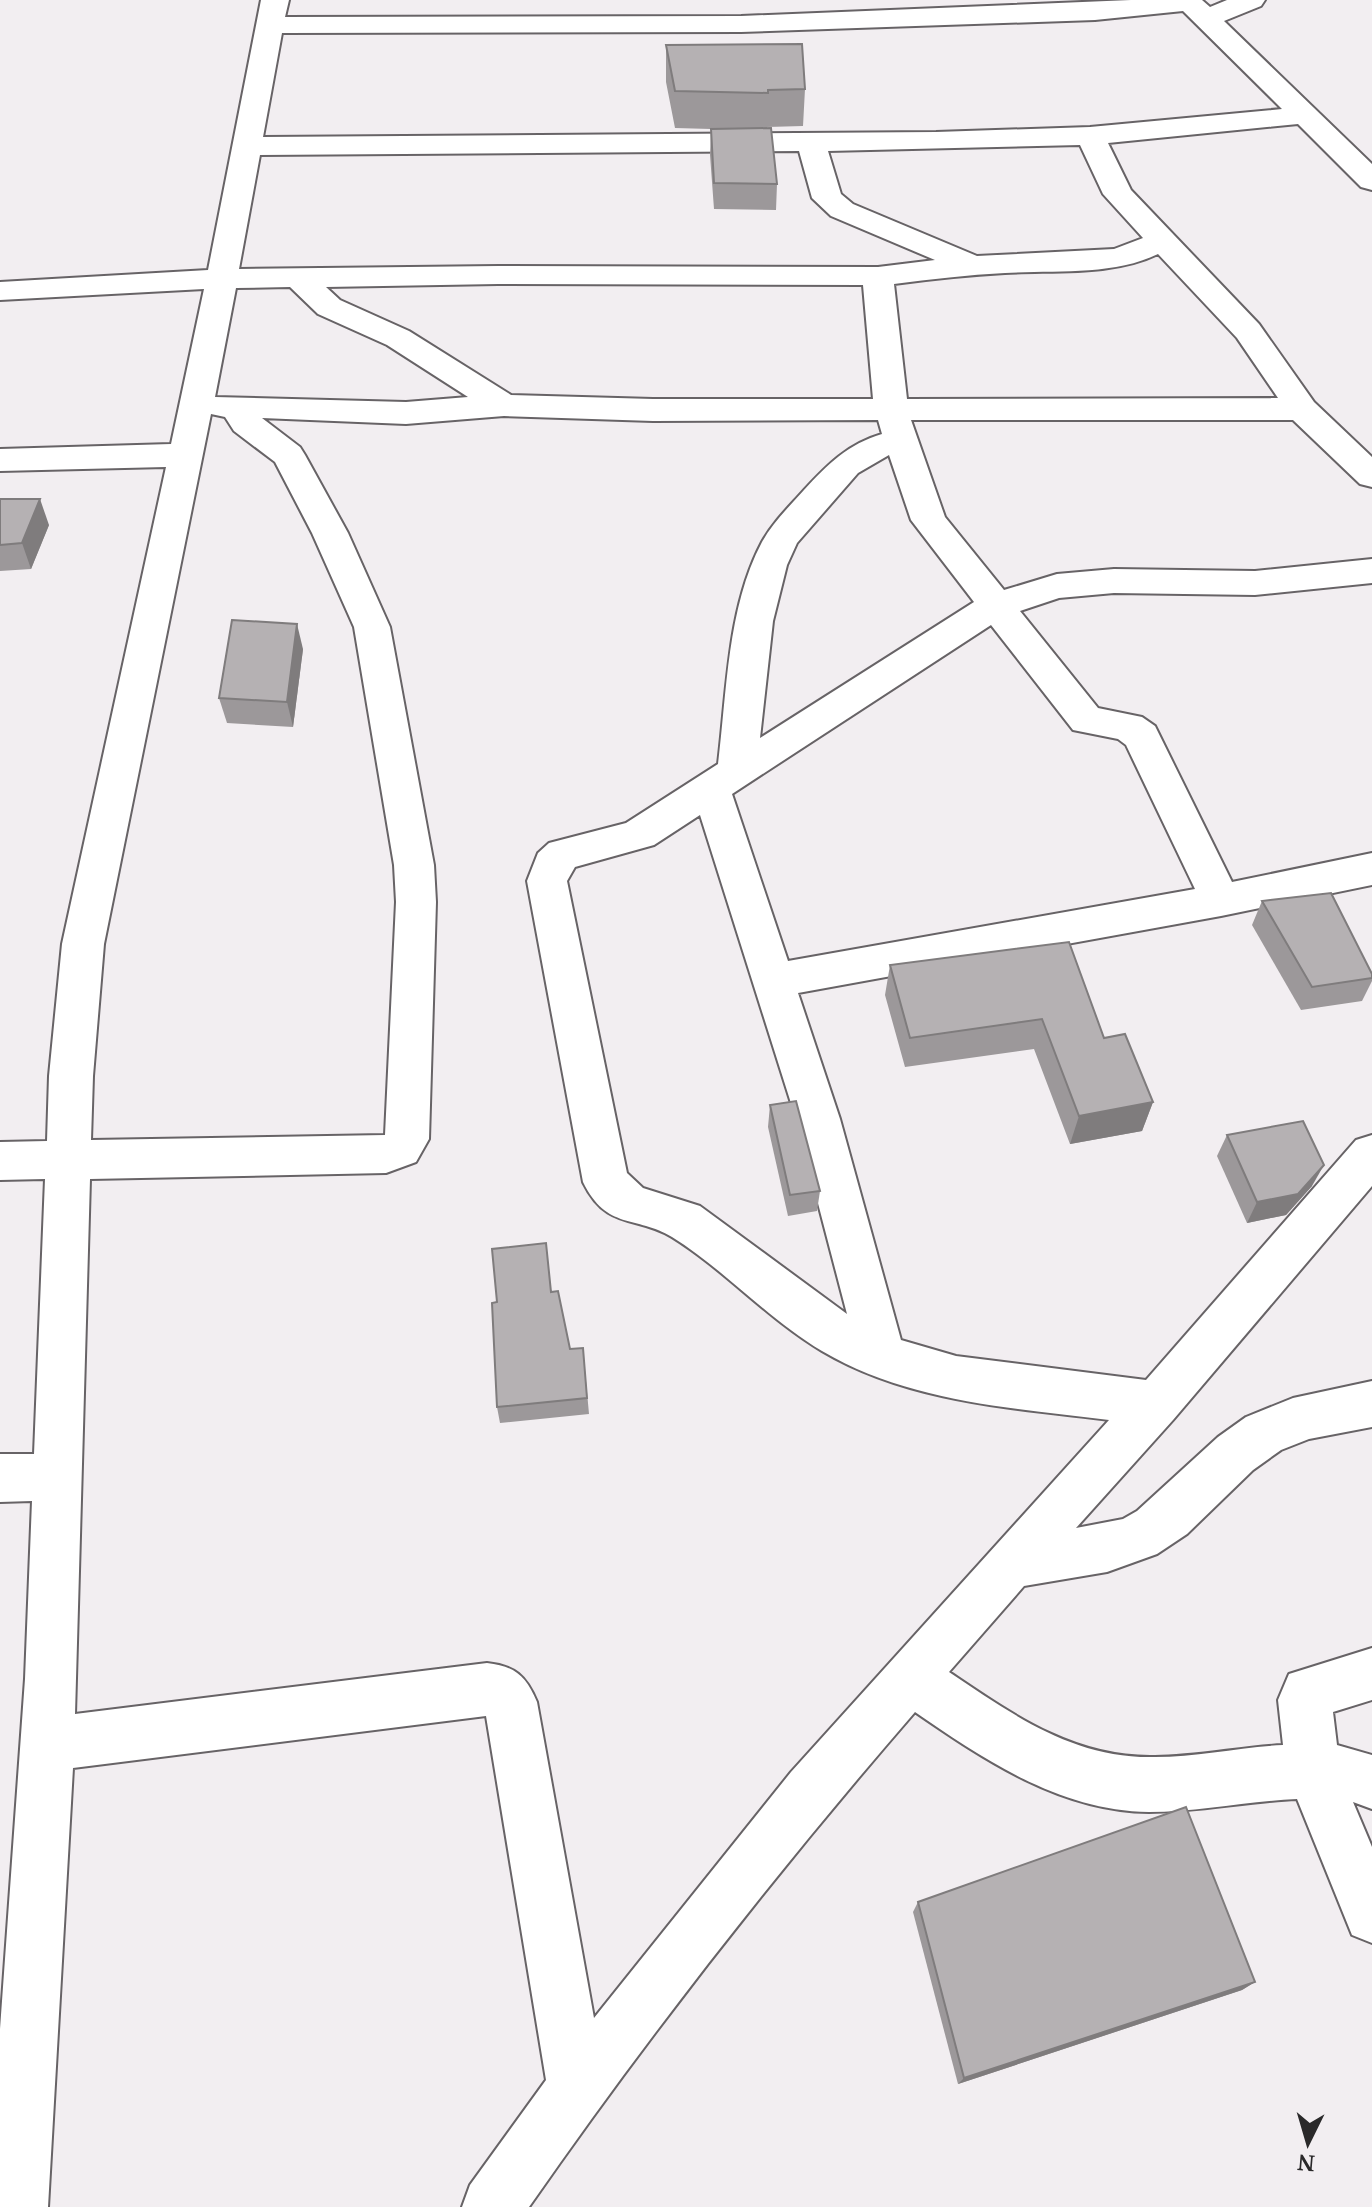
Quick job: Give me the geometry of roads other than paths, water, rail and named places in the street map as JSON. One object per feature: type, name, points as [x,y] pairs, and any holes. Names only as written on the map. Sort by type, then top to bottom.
[{"type":"street","points":[[18,2207],[51,1679],[71,1076],[83,944],[185,455],[215,405],[222,279],[274,12],[741,24],[1095,12],[1194,7],[1251,0]]},
{"type":"street","points":[[1194,7],[1372,181]]},
{"type":"street","points":[[248,146],[811,142],[1090,136],[1305,115]]},
{"type":"street","points":[[1090,136],[1118,194],[1248,331],[1302,409],[1367,468]]},
{"type":"street","points":[[811,142],[827,198],[842,210],[974,265]]},
{"type":"street","points":[[0,291],[222,279],[878,276],[974,265],[1114,258],[1132,255],[1162,241]]},
{"type":"street","points":[[878,276],[897,424],[929,520],[1086,720],[1128,727],[1141,736],[1221,900]]},
{"type":"street","points":[[298,278],[329,307],[398,338],[504,405]]},
{"type":"street","points":[[215,405],[406,413],[504,405],[897,424],[1302,409]]},
{"type":"street","points":[[0,1161],[386,1154],[400,1149],[407,1139],[416,902],[414,865],[372,627],[330,533],[288,455],[246,423],[215,405]]},
{"type":"street","points":[[882,1356],[818,1119],[774,980],[724,780],[768,563],[780,540],[847,463],[897,424]]},
{"type":"street","points":[[0,460],[185,455]]},
{"type":"street","points":[[1156,1404],[956,1378],[882,1356],[838,1335],[684,1220],[628,1203],[606,1182],[547,881],[548,873],[552,864],[563,854],[640,834],[994,606],[1057,586],[1114,581],[1255,583],[1372,571]]},
{"type":"street","points":[[774,980],[1221,900],[1372,869]]},
{"type":"street","points":[[492,2207],[577,2087],[810,1791],[1156,1404],[1372,1154]]},
{"type":"street","points":[[1008,1566],[1029,1559],[1054,1558],[1135,1539],[1155,1528],[1251,1441],[1287,1424],[1372,1404]]},
{"type":"street","points":[[0,1478],[57,1477]]},
{"type":"street","points":[[1372,1674],[1308,1693],[1305,1700],[1313,1771],[1372,1915]]},
{"type":"street","points":[[910,1678],[1039,1760],[1102,1779],[1162,1785],[1313,1771],[1344,1772],[1366,1777],[1372,1782]]},
{"type":"street","points":[[45,1745],[487,1689],[501,1691],[510,1702],[577,2087]]}]
